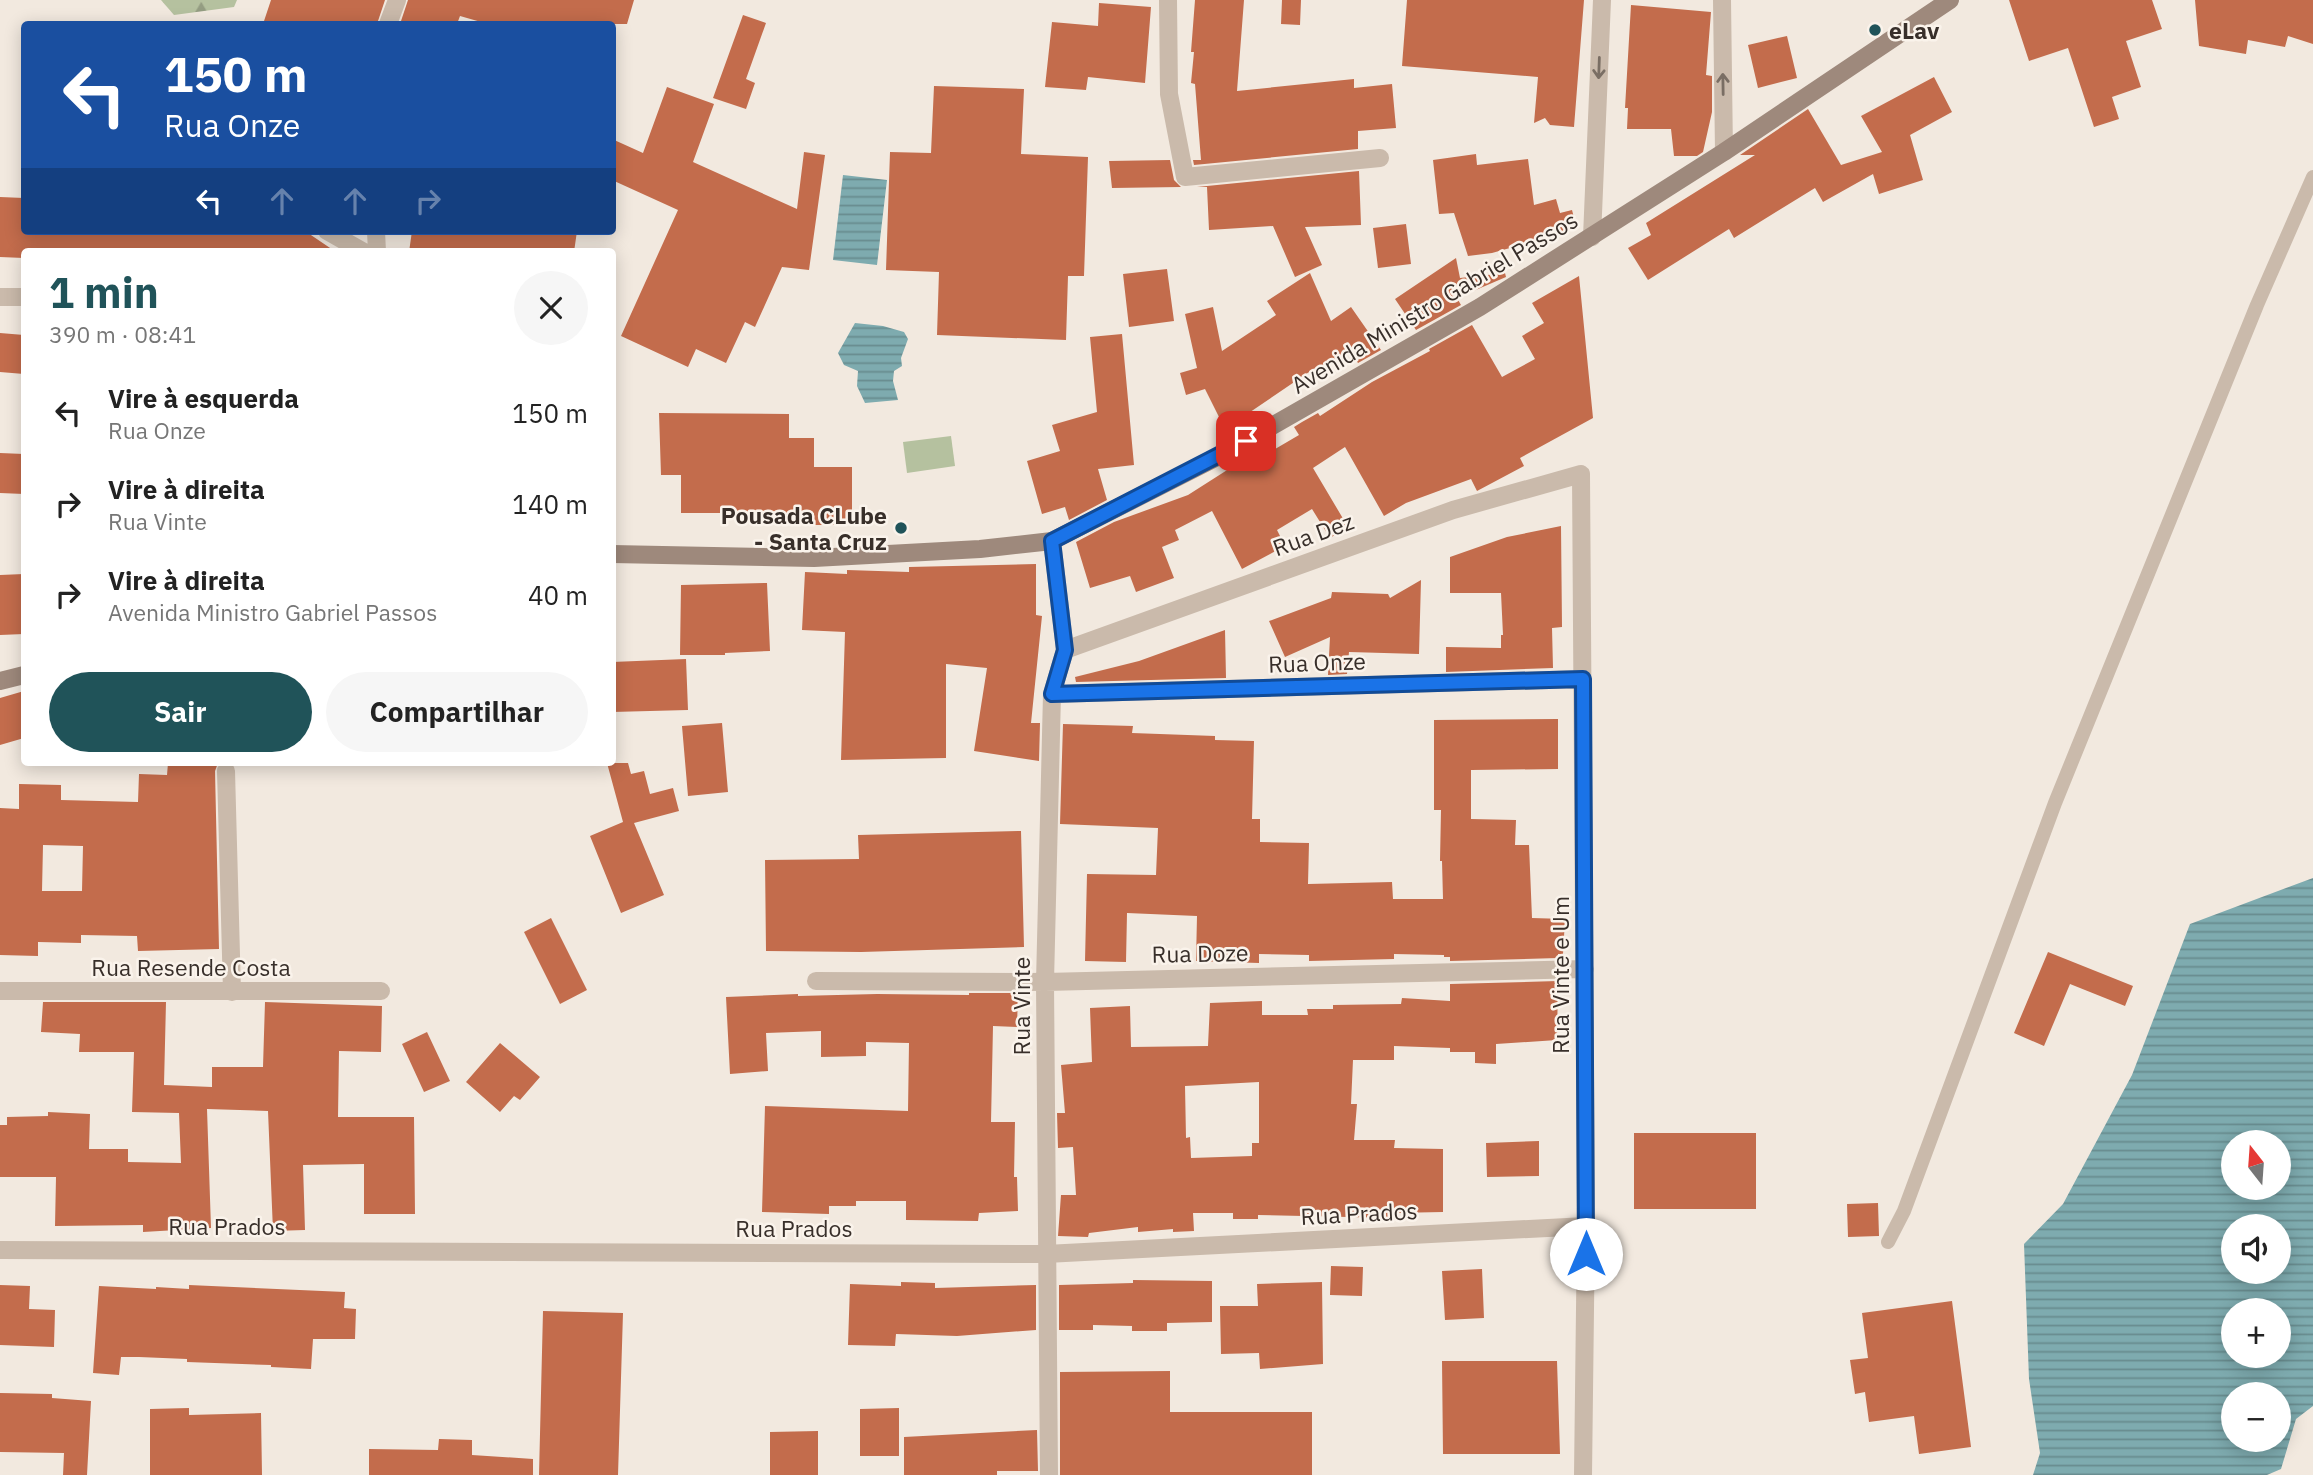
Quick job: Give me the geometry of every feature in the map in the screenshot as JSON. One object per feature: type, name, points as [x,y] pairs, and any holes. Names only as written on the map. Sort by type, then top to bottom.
[{"type":"main road","name":"Avenida Ministro Gabriel Passos","points":[[616,554],[814,558],[980,549],[1052,541],[1223,454],[1480,307],[1724,152],[1950,0]]},
{"type":"main road","points":[[0,681],[21,676]]},
{"type":"street","points":[[389,21],[397,0]]},
{"type":"street","points":[[1168,0],[1169,93],[1185,177],[1380,158]]},
{"type":"street","points":[[1592,237],[1602,0]]},
{"type":"street","points":[[1722,0],[1724,152]]},
{"type":"street","points":[[334,235],[357,248]]},
{"type":"street","points":[[0,297],[21,297]]},
{"type":"street","name":"Rua Dez","points":[[1065,650],[1453,510],[1581,474]]},
{"type":"street","name":"Rua Vinte e Um","points":[[1581,474],[1586,1226],[1583,1475]]},
{"type":"street","name":"Rua Vinte","points":[[1049,1475],[1045,982],[1052,694],[1065,650],[1052,541]]},
{"type":"street","name":"Rua Onze","points":[[1052,694],[1583,679]]},
{"type":"street","points":[[226,771],[232,992]]},
{"type":"street","name":"Rua Doze","points":[[816,981],[1045,982],[1585,969]]},
{"type":"street","name":"Rua Resende Costa","points":[[0,991],[381,991]]},
{"type":"street","name":"Rua Prados","points":[[0,1250],[1046,1254],[1586,1226]]},
{"type":"lane","points":[[1888,1242],[1904,1211],[2055,803],[2257,305],[2313,177]]},
{"type":"green space","points":[[161,0],[237,0],[234,7],[174,15]]},
{"type":"green space","points":[[951,436],[955,466],[907,473],[903,442]]},
{"type":"water","points":[[843,175],[887,180],[877,265],[833,260]]},
{"type":"water","points":[[855,323],[883,326],[904,332],[908,339],[901,358],[902,366],[894,371],[893,381],[898,400],[865,403],[857,386],[858,371],[844,365],[838,353]]},
{"type":"water","points":[[2313,878],[2313,1406],[2296,1419],[2291,1436],[2291,1382],[2221,1382],[2221,1452],[2286,1452],[2281,1469],[2267,1475],[2033,1475],[2040,1453],[2029,1379],[2024,1244],[2063,1204],[2132,1075],[2190,924]]},
{"type":"building","points":[[271,0],[385,0],[378,21],[264,21]]},
{"type":"building","points":[[408,0],[634,0],[627,24],[616,24],[616,21],[478,21],[460,16],[458,21],[401,21]]},
{"type":"building","points":[[1195,0],[1244,0],[1237,91],[1354,79],[1354,88],[1392,84],[1396,128],[1358,131],[1358,149],[1194,165],[1193,160],[1201,160],[1195,84],[1191,83]]},
{"type":"building","points":[[1282,0],[1301,0],[1300,25],[1281,24]]},
{"type":"building","points":[[1407,0],[1584,0],[1574,127],[1550,125],[1545,118],[1534,123],[1538,77],[1402,66]]},
{"type":"building","points":[[2009,0],[2152,0],[2162,29],[2126,41],[2141,87],[2112,97],[2119,119],[2094,127],[2068,48],[2029,61]]},
{"type":"building","points":[[2195,0],[2313,0],[2313,44],[2288,36],[2285,47],[2248,40],[2246,54],[2199,46]]},
{"type":"building","points":[[1099,3],[1151,7],[1145,83],[1088,77],[1086,90],[1045,87],[1052,22],[1098,26]]},
{"type":"building","points":[[1631,5],[1711,12],[1706,75],[1712,76],[1712,112],[1703,152],[1697,156],[1674,156],[1671,129],[1627,129],[1628,108],[1625,108]]},
{"type":"building","points":[[743,15],[766,23],[746,79],[755,83],[746,109],[713,98]]},
{"type":"building","points":[[1787,36],[1797,78],[1758,88],[1748,45]]},
{"type":"building","points":[[1934,77],[1952,112],[1910,135],[1923,180],[1879,194],[1873,174],[1823,202],[1815,188],[1734,238],[1729,229],[1648,280],[1628,248],[1651,235],[1646,223],[1755,155],[1740,155],[1808,109],[1841,165],[1882,152],[1861,116]]},
{"type":"building","points":[[934,86],[1024,89],[1021,154],[1088,157],[1084,276],[1068,276],[1066,340],[937,335],[939,272],[886,270],[890,152],[931,153]]},
{"type":"building","points":[[667,87],[714,104],[693,162],[797,209],[804,152],[825,155],[809,270],[782,267],[755,327],[745,322],[726,363],[696,349],[688,367],[621,336],[678,210],[616,182],[616,141],[643,153]]},
{"type":"building","points":[[1476,154],[1477,165],[1528,159],[1534,205],[1556,199],[1560,213],[1572,210],[1577,229],[1492,253],[1468,256],[1454,213],[1439,214],[1433,160]]},
{"type":"building","points":[[1170,160],[1174,180],[1181,187],[1112,188],[1109,161]]},
{"type":"building","points":[[1359,171],[1361,225],[1305,227],[1322,265],[1295,277],[1273,226],[1209,230],[1207,187],[1197,187]]},
{"type":"building","points":[[0,197],[21,198],[21,235],[311,235],[330,248],[21,248],[21,258],[0,257]]},
{"type":"building","points":[[1406,224],[1411,264],[1378,268],[1373,228]]},
{"type":"building","points":[[411,235],[576,235],[575,248],[410,248]]},
{"type":"building","points":[[1456,258],[1460,278],[1505,273],[1506,277],[1457,298],[1461,305],[1416,330],[1395,299]]},
{"type":"building","points":[[1167,269],[1174,321],[1129,327],[1123,274]]},
{"type":"building","points":[[1310,273],[1331,321],[1351,307],[1381,350],[1358,363],[1350,351],[1315,374],[1312,370],[1225,429],[1205,389],[1186,395],[1180,373],[1197,368],[1185,314],[1213,307],[1222,351],[1276,315],[1267,301]]},
{"type":"building","points":[[1579,276],[1593,418],[1520,458],[1524,466],[1477,491],[1471,479],[1406,503],[1384,516],[1345,447],[1313,468],[1348,527],[1330,538],[1312,509],[1277,530],[1285,546],[1242,569],[1212,511],[1175,530],[1179,540],[1162,547],[1174,578],[1136,592],[1130,576],[1090,588],[1076,542],[1114,522],[1188,495],[1257,451],[1260,458],[1299,435],[1294,427],[1318,413],[1320,416],[1372,382],[1472,325],[1502,377],[1535,359],[1522,336],[1544,323],[1532,303]]},
{"type":"building","points":[[0,333],[21,335],[21,374],[0,372]]},
{"type":"building","points":[[1122,334],[1134,465],[1098,469],[1107,500],[1069,520],[1065,507],[1042,514],[1027,461],[1060,451],[1052,425],[1097,412],[1090,337]]},
{"type":"building","points":[[659,413],[789,414],[789,438],[814,438],[814,467],[852,467],[852,525],[813,525],[814,513],[681,513],[681,475],[661,475]]},
{"type":"building","points":[[0,453],[21,454],[21,494],[0,493]]},
{"type":"building","points":[[1561,526],[1562,627],[1552,628],[1553,668],[1446,672],[1446,647],[1501,648],[1503,635],[1501,593],[1450,593],[1450,557],[1507,537]]},
{"type":"building","points":[[1036,564],[1036,615],[1042,616],[1031,723],[1040,723],[1039,761],[974,751],[987,668],[946,664],[946,758],[841,760],[845,632],[802,630],[805,572],[909,572],[909,567]]},
{"type":"building","points":[[21,574],[21,634],[0,635],[0,575]]},
{"type":"building","points":[[1421,580],[1419,654],[1349,652],[1347,674],[1328,675],[1330,637],[1285,657],[1269,621],[1331,598],[1332,592],[1388,594],[1390,598]]},
{"type":"building","points":[[767,583],[770,651],[680,655],[681,585]]},
{"type":"building","points":[[1225,630],[1226,678],[1076,682],[1075,677],[1139,661]]},
{"type":"building","points":[[686,659],[688,710],[616,712],[616,662]]},
{"type":"building","points":[[21,692],[21,739],[0,745],[0,698]]},
{"type":"building","points":[[1558,719],[1558,769],[1471,770],[1471,819],[1516,820],[1515,845],[1529,845],[1532,918],[1565,919],[1563,954],[1558,954],[1558,958],[1450,961],[1450,957],[1444,955],[1394,954],[1394,959],[1309,961],[1309,955],[1259,954],[1259,963],[1196,961],[1197,916],[1127,913],[1126,962],[1085,961],[1087,874],[1156,875],[1158,828],[1060,824],[1063,724],[1133,726],[1132,733],[1215,736],[1215,740],[1254,741],[1252,819],[1260,819],[1260,842],[1309,843],[1308,884],[1392,882],[1393,899],[1443,899],[1440,861],[1441,810],[1434,810],[1434,720]]},
{"type":"building","points":[[722,723],[728,792],[688,796],[682,726]]},
{"type":"building","points":[[628,763],[631,774],[644,771],[650,794],[673,788],[679,811],[634,823],[664,895],[621,913],[590,836],[623,822],[608,766]]},
{"type":"building","points":[[168,766],[217,766],[219,949],[138,951],[137,936],[81,935],[81,943],[38,942],[38,956],[0,955],[0,808],[19,809],[19,784],[61,785],[61,800],[138,802],[139,774],[167,775]],"holes":[[[43,845],[83,846],[82,891],[42,891]]]},
{"type":"building","points":[[1021,831],[1024,947],[861,952],[766,951],[765,860],[859,859],[858,835]]},
{"type":"building","points":[[551,918],[587,990],[560,1004],[524,932]]},
{"type":"building","points":[[2048,952],[2133,986],[2125,1006],[2070,984],[2044,1046],[2014,1033]]},
{"type":"building","points":[[1558,981],[1557,1040],[1496,1044],[1496,1064],[1475,1063],[1475,1052],[1450,1052],[1450,1048],[1394,1046],[1394,1060],[1353,1060],[1351,1104],[1357,1104],[1354,1140],[1395,1140],[1394,1148],[1443,1149],[1443,1212],[1393,1213],[1393,1218],[1258,1215],[1258,1219],[1233,1219],[1233,1213],[1193,1213],[1194,1231],[1173,1232],[1173,1229],[1138,1232],[1138,1227],[1089,1233],[1088,1237],[1058,1236],[1061,1195],[1076,1195],[1073,1147],[1058,1148],[1057,1113],[1065,1113],[1061,1065],[1092,1062],[1090,1008],[1130,1006],[1131,1047],[1208,1046],[1210,1003],[1262,1001],[1262,1015],[1308,1015],[1307,1009],[1333,1009],[1333,1005],[1401,1004],[1402,998],[1450,1001],[1450,984]],"holes":[[[1259,1082],[1259,1143],[1252,1143],[1252,1156],[1191,1158],[1190,1137],[1186,1138],[1185,1086]]]},
{"type":"building","points":[[1018,993],[1017,1027],[993,1026],[991,1122],[1015,1122],[1014,1177],[1017,1177],[1018,1211],[979,1213],[978,1221],[906,1220],[906,1201],[856,1201],[856,1206],[829,1206],[829,1214],[762,1212],[765,1106],[908,1111],[909,1043],[866,1042],[866,1056],[821,1057],[821,1031],[766,1033],[768,1071],[730,1074],[726,997]]},
{"type":"building","points":[[43,1002],[166,1002],[164,1085],[212,1087],[212,1067],[263,1067],[265,1002],[382,1006],[381,1052],[339,1051],[338,1117],[414,1117],[415,1214],[364,1214],[364,1164],[303,1165],[305,1230],[273,1231],[268,1111],[207,1109],[211,1228],[143,1232],[143,1225],[55,1226],[56,1177],[0,1177],[0,1125],[7,1125],[7,1117],[48,1116],[48,1112],[90,1114],[89,1149],[128,1149],[128,1162],[181,1163],[179,1113],[132,1112],[134,1052],[79,1052],[80,1034],[41,1032]]},
{"type":"building","points":[[427,1032],[450,1081],[424,1092],[402,1044]]},
{"type":"building","points":[[500,1043],[540,1077],[520,1100],[514,1096],[500,1112],[466,1082]]},
{"type":"building","points":[[1634,1133],[1756,1133],[1756,1209],[1634,1209]]},
{"type":"building","points":[[1539,1141],[1539,1176],[1487,1177],[1486,1143]]},
{"type":"building","points":[[1878,1203],[1879,1236],[1848,1237],[1847,1204]]},
{"type":"building","points":[[1331,1266],[1363,1267],[1362,1296],[1330,1295]]},
{"type":"building","points":[[1482,1269],[1484,1318],[1445,1320],[1442,1271]]},
{"type":"building","points":[[1133,1280],[1212,1281],[1212,1322],[1167,1323],[1167,1331],[1132,1331],[1132,1326],[1093,1325],[1093,1330],[1059,1330],[1059,1285],[1133,1283]]},
{"type":"building","points":[[901,1282],[935,1283],[935,1288],[1036,1285],[1036,1330],[957,1336],[896,1334],[895,1346],[848,1345],[850,1284],[901,1286]]},
{"type":"building","points":[[1322,1282],[1323,1364],[1260,1369],[1259,1353],[1221,1354],[1220,1306],[1258,1306],[1257,1284]]},
{"type":"building","points":[[0,1285],[30,1286],[29,1309],[55,1310],[54,1347],[0,1345]]},
{"type":"building","points":[[189,1285],[345,1292],[344,1308],[356,1309],[355,1339],[313,1339],[311,1369],[187,1362],[187,1359],[121,1357],[119,1375],[93,1373],[99,1286],[189,1289]]},
{"type":"building","points":[[1952,1301],[1971,1447],[1919,1454],[1914,1416],[1869,1422],[1865,1392],[1855,1394],[1850,1360],[1868,1358],[1862,1313]]},
{"type":"building","points":[[543,1311],[623,1313],[618,1475],[539,1475]]},
{"type":"building","points":[[1442,1361],[1557,1361],[1560,1454],[1443,1454]]},
{"type":"building","points":[[1170,1371],[1170,1412],[1312,1412],[1312,1475],[1060,1475],[1060,1372]]},
{"type":"building","points":[[0,1393],[52,1394],[52,1398],[91,1401],[87,1475],[63,1475],[64,1453],[0,1452]]},
{"type":"building","points":[[189,1408],[189,1415],[261,1413],[262,1475],[150,1475],[150,1409]]},
{"type":"building","points":[[899,1408],[899,1456],[860,1456],[860,1409]]},
{"type":"building","points":[[1037,1430],[1038,1471],[997,1471],[997,1475],[904,1475],[904,1437]]},
{"type":"building","points":[[818,1431],[818,1475],[770,1475],[770,1432]]},
{"type":"building","points":[[439,1439],[472,1440],[472,1455],[533,1459],[533,1475],[369,1475],[369,1449],[438,1450]]},
{"type":"place","name":"eLav","points":[[1875,30]]},
{"type":"place","name":"Pousada CLube - Santa Cruz","points":[[901,528]]},
{"type":"route","points":[[1246,441],[1052,541],[1065,650],[1052,694],[1583,679],[1586,1254]]}]
